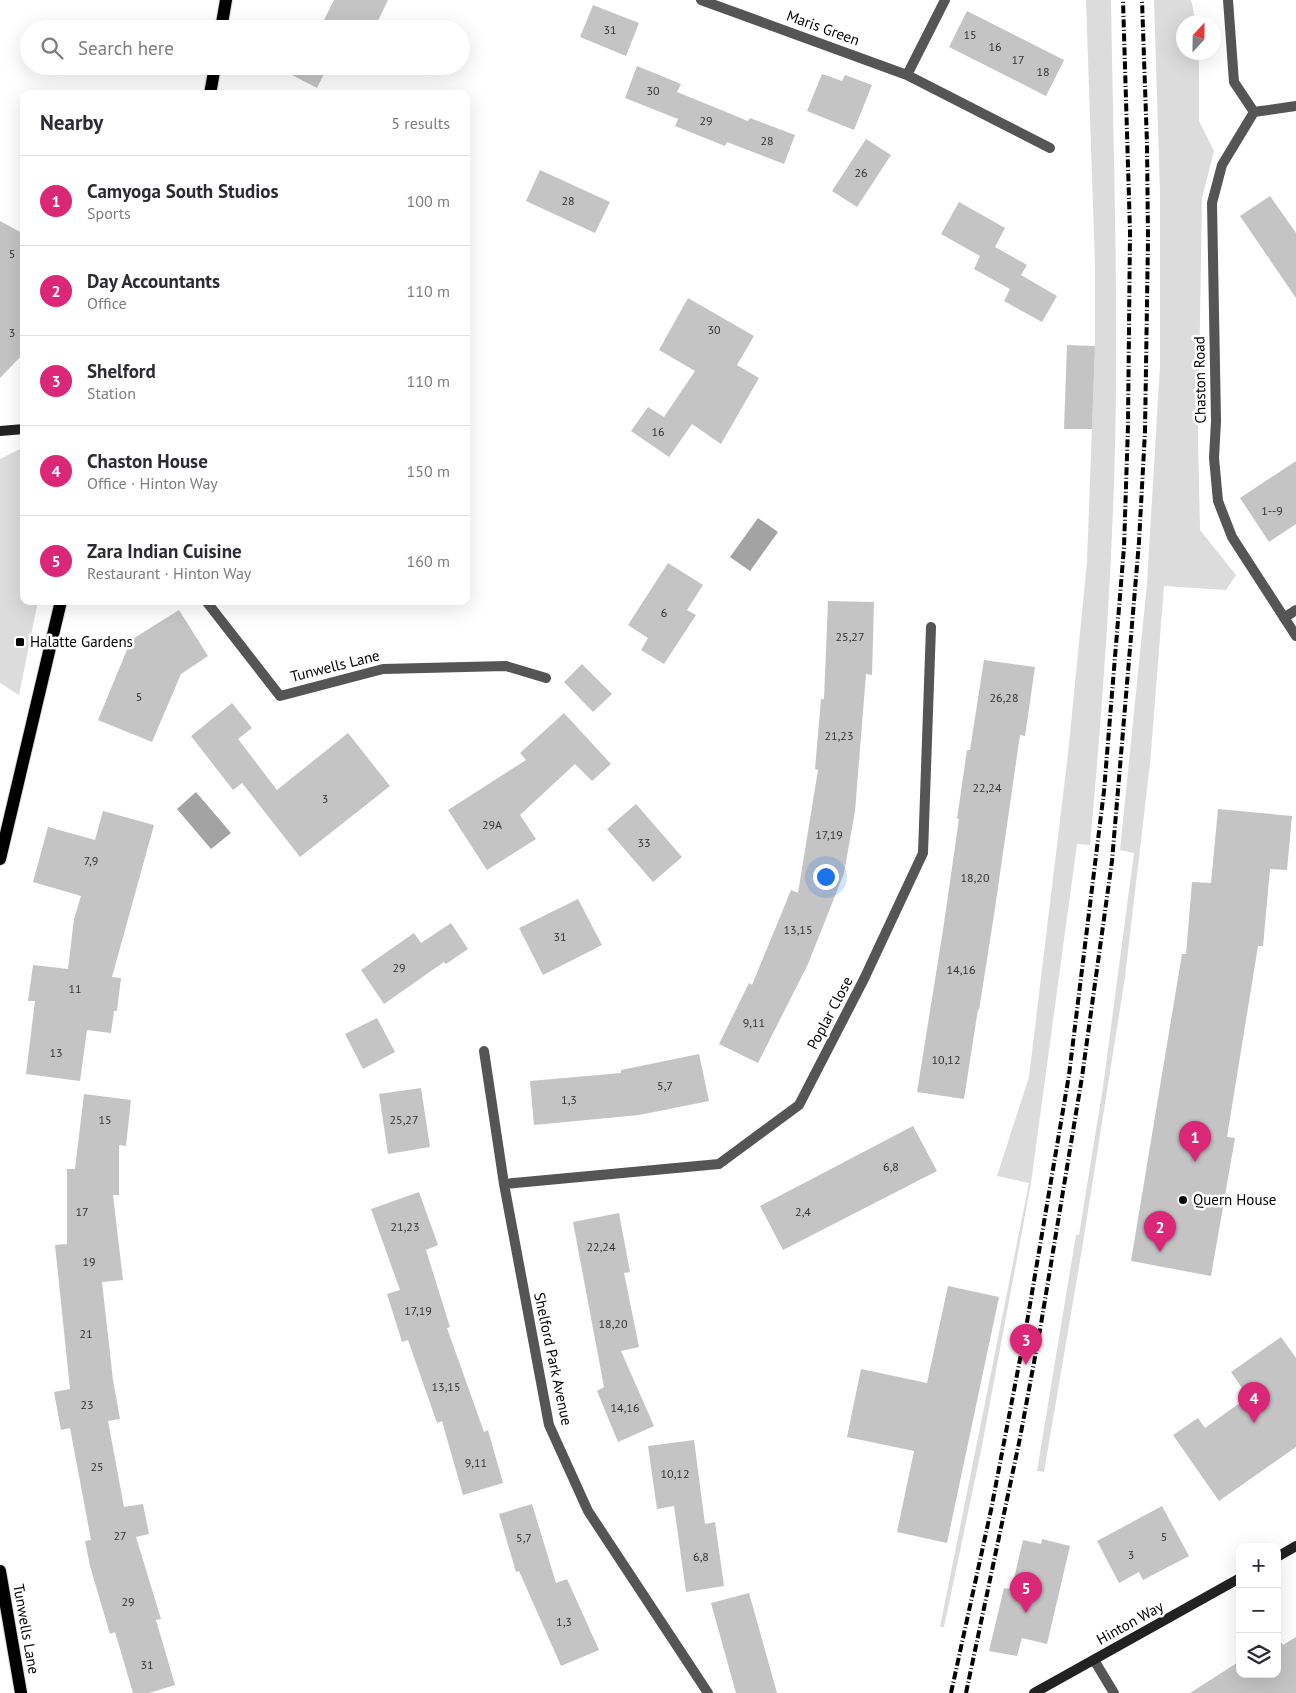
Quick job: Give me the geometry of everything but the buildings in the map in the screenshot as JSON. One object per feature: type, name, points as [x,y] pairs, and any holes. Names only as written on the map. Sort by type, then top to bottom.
[{"type":"main road","points":[[223,20],[226,0]]},
{"type":"main road","points":[[211,90],[213,75]]},
{"type":"main road","points":[[0,859],[60,605]]},
{"type":"main road","name":"Tunwells Lane","points":[[0,1571],[21,1693]]},
{"type":"street","name":"Maris Green","points":[[701,0],[907,75],[1050,148]]},
{"type":"street","points":[[907,75],[945,0]]},
{"type":"street","points":[[1228,0],[1234,82],[1254,112],[1296,106]]},
{"type":"street","name":"Chaston Road","points":[[1254,112],[1222,165],[1212,203],[1216,421],[1214,458],[1218,501],[1232,538],[1296,636]]},
{"type":"street","points":[[0,431],[20,429]]},
{"type":"street","name":"Tunwells Lane","points":[[209,605],[280,696],[383,669],[506,666],[546,678]]},
{"type":"street","points":[[1284,618],[1296,610]]},
{"type":"street","name":"Poplar Close","points":[[504,1184],[719,1164],[799,1105],[864,980],[924,853],[931,627]]},
{"type":"street","name":"Shelford Park Avenue","points":[[484,1051],[504,1184],[549,1425],[588,1511],[708,1693]]},
{"type":"street","points":[[1281,1555],[1296,1546]]},
{"type":"street","name":"Hinton Way","points":[[1034,1693],[1236,1580]]},
{"type":"street","points":[[1094,1660],[1114,1693]]},
{"type":"shaded area","points":[[1086,0],[1111,0],[1116,334],[1111,556],[1100,729],[1090,845],[1077,844],[1031,1183],[981,1451],[944,1627],[940,1627],[1029,1183],[997,1176],[1029,1077],[1068,754],[1087,562],[1095,346],[1095,264]]},
{"type":"shaded area","points":[[1154,0],[1191,0],[1194,15],[1176,15],[1176,60],[1199,60],[1199,121],[1214,151],[1202,198],[1198,438],[1200,530],[1236,575],[1226,590],[1164,586],[1150,764],[1125,977],[1044,1472],[1037,1471],[1076,1235],[1079,1235],[1103,1087],[1134,853],[1120,850],[1147,584],[1160,365],[1160,191]]},
{"type":"shaded area","points":[[20,450],[20,605],[37,605],[19,695],[0,683],[0,459]]},
{"type":"shaded area","points":[[758,518],[778,532],[750,571],[730,557]]},
{"type":"shaded area","points":[[196,792],[231,833],[211,849],[177,809]]},
{"type":"railway","points":[[951,1693],[991,1510],[1026,1328],[1069,1075],[1104,791],[1124,547],[1128,426],[1130,232],[1123,0]]},
{"type":"railway","points":[[966,1693],[1020,1438],[1040,1330],[1082,1077],[1112,861],[1139,542],[1145,431],[1148,239],[1142,0]]},
{"type":"place","name":"Halatte Gardens","points":[[20,642]]},
{"type":"place","name":"Camyoga South Studios","points":[[1195,1162]]},
{"type":"place","name":"Quern House","points":[[1183,1200]]},
{"type":"place","name":"Day Accountants","points":[[1160,1252]]},
{"type":"place","name":"Shelford","points":[[1026,1365]]},
{"type":"place","name":"Chaston House","points":[[1254,1423]]},
{"type":"place","name":"Zara Indian Cuisine","points":[[1026,1613]]}]
